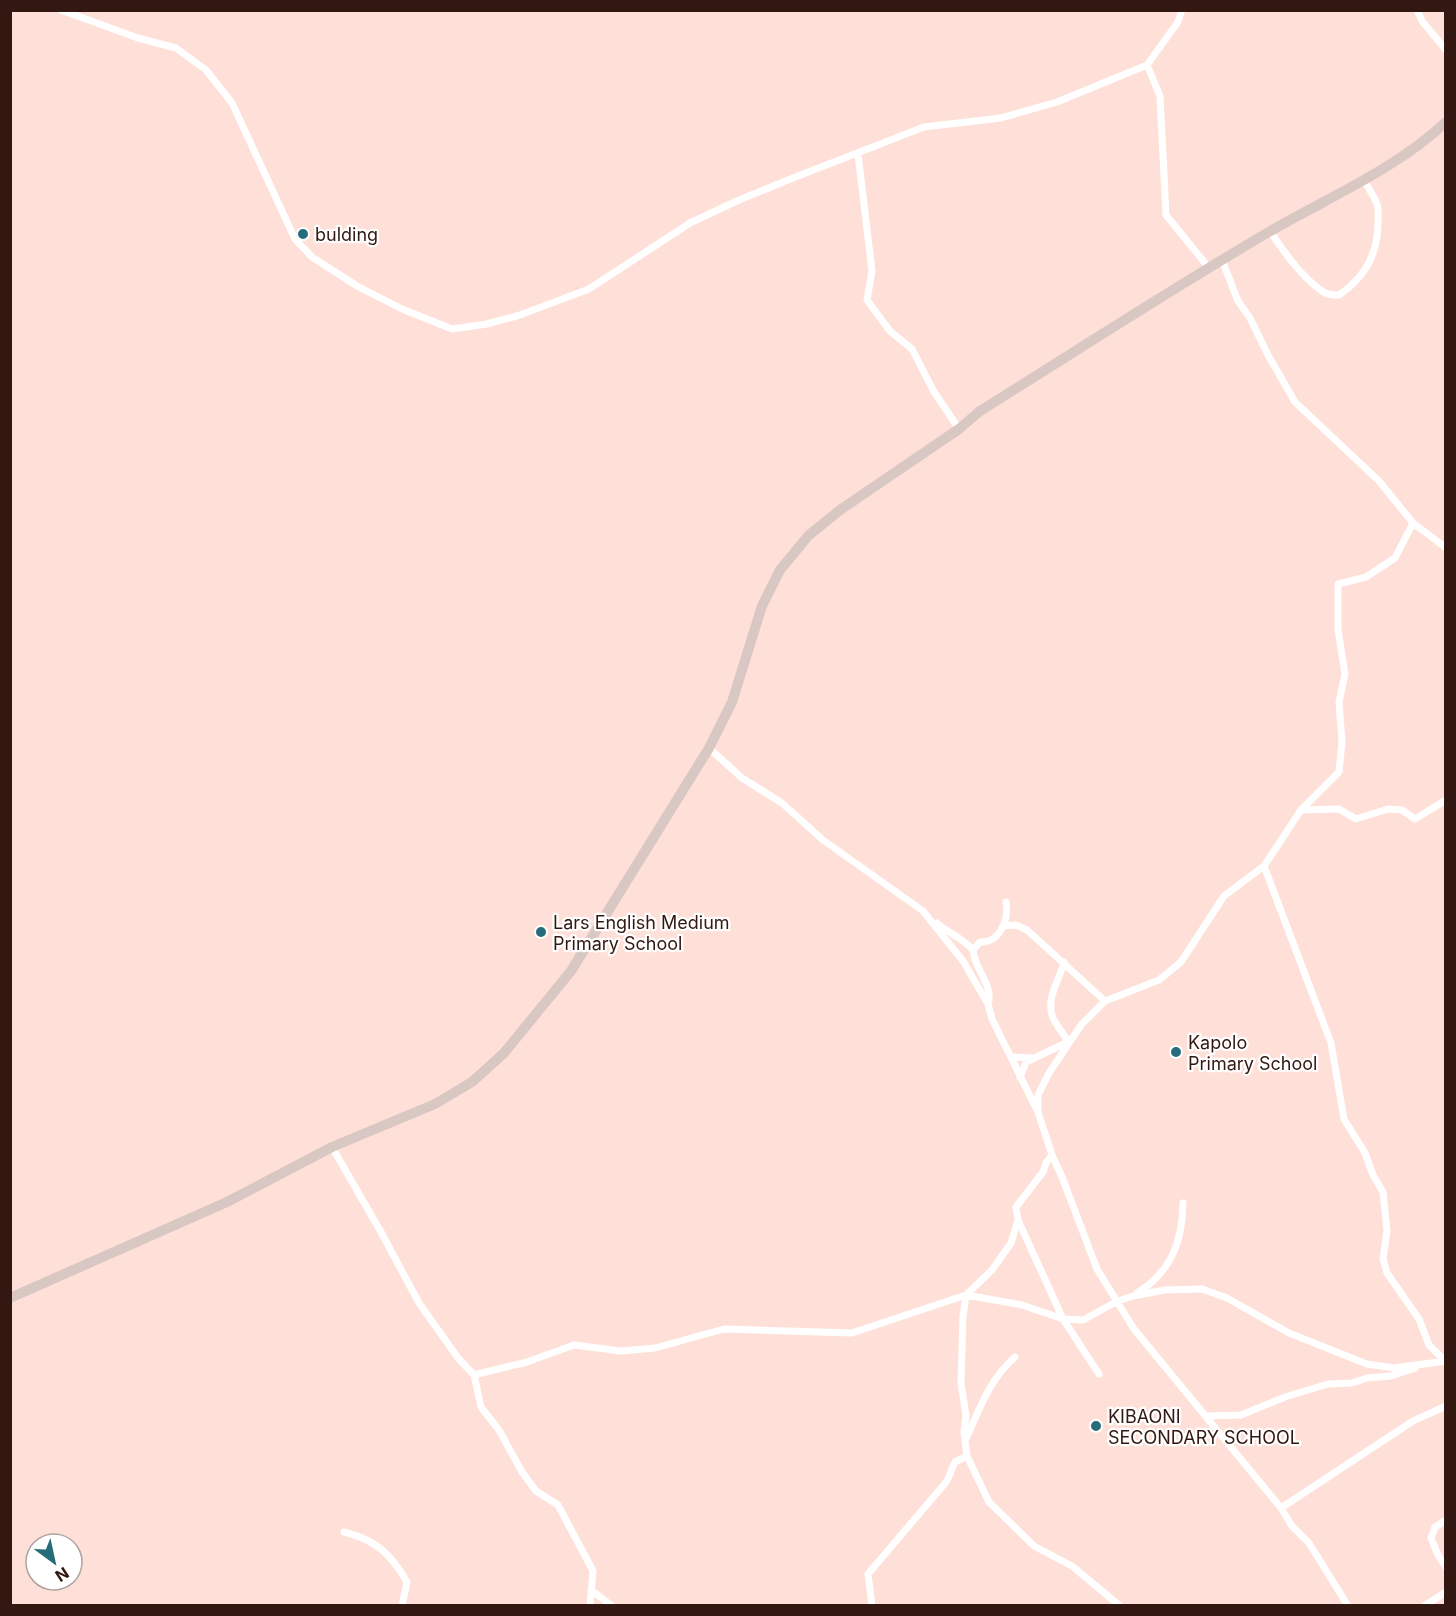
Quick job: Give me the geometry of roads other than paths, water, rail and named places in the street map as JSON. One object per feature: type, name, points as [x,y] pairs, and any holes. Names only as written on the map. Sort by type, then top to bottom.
[{"type":"main road","points":[[10,1298],[227,1202],[332,1147],[435,1104],[472,1082],[504,1053],[571,971],[709,748],[732,702],[762,606],[780,570],[809,534],[980,411],[1222,260],[1363,179],[1430,137],[1446,122]]},
{"type":"street","points":[[61,10],[138,38],[176,48],[206,70],[232,103],[295,239],[312,257],[402,309],[452,329],[487,324],[520,315],[589,289],[690,224],[739,200],[924,127],[1000,118],[1057,102],[1147,65],[1178,22],[1182,10]]},
{"type":"street","points":[[1417,10],[1422,21],[1446,50]]},
{"type":"street","points":[[1147,65],[1160,96],[1166,215],[1209,268]]},
{"type":"street","points":[[858,154],[873,271],[867,300],[890,331],[912,349],[933,390],[958,429]]},
{"type":"street","points":[[1270,231],[1284,253],[1315,285],[1327,294],[1339,295],[1362,274],[1375,248],[1378,206],[1363,179]]},
{"type":"street","points":[[1222,260],[1238,301],[1250,318],[1295,402],[1379,481],[1413,524],[1446,548]]},
{"type":"street","points":[[1038,1112],[1038,1095],[1068,1042],[1081,1025],[1105,1000],[1159,980],[1181,962],[1224,896],[1264,866],[1301,810],[1339,772],[1342,742],[1339,702],[1345,674],[1338,630],[1338,584],[1366,577],[1395,558],[1413,524]]},
{"type":"street","points":[[709,748],[742,778],[782,803],[824,840],[923,911],[947,933],[967,943],[973,950],[974,958],[989,993],[988,1004]]},
{"type":"street","points":[[1301,810],[1339,810],[1356,819],[1388,809],[1402,810],[1415,819],[1446,800]]},
{"type":"street","points":[[1264,866],[1331,1043],[1344,1119],[1365,1153],[1373,1175],[1383,1192],[1387,1231],[1383,1259],[1387,1273],[1419,1319],[1429,1345],[1445,1361]]},
{"type":"street","points":[[973,950],[980,942],[996,938],[1003,926],[1006,902]]},
{"type":"street","points":[[923,911],[963,961],[988,1004],[1038,1112],[1052,1155],[1097,1269],[1134,1329],[1281,1508],[1292,1526],[1309,1544],[1348,1605]]},
{"type":"street","points":[[1003,926],[1016,925],[1027,930],[1105,1000]]},
{"type":"street","points":[[1064,962],[1053,991],[1051,1007],[1053,1017],[1068,1042]]},
{"type":"street","points":[[1020,1077],[1026,1062],[1068,1042]]},
{"type":"street","points":[[1011,1057],[1033,1058]]},
{"type":"street","points":[[332,1147],[419,1303],[458,1358],[474,1375],[481,1407],[499,1430],[522,1472],[536,1491],[558,1505],[593,1571],[590,1605]]},
{"type":"street","points":[[1052,1155],[1043,1172],[1016,1207],[1018,1220],[1064,1319],[1099,1374]]},
{"type":"street","points":[[1133,1296],[1153,1283],[1170,1261],[1182,1222],[1182,1203]]},
{"type":"street","points":[[474,1375],[527,1362],[574,1344],[621,1351],[644,1349],[724,1329],[852,1333],[966,1295],[992,1270],[1011,1243],[1018,1220]]},
{"type":"street","points":[[966,1295],[1022,1305],[1064,1319],[1083,1320],[1118,1301],[1133,1296],[1165,1290],[1202,1289],[1227,1298],[1289,1333],[1367,1364],[1394,1368],[1445,1361]]},
{"type":"street","points":[[966,1295],[963,1316],[961,1383],[966,1439],[968,1456],[989,1502],[1034,1546],[1072,1566],[1120,1605]]},
{"type":"street","points":[[966,1439],[994,1380],[1015,1357]]},
{"type":"street","points":[[1206,1416],[1241,1414],[1328,1384],[1353,1383],[1367,1378],[1391,1376],[1422,1365]]},
{"type":"street","points":[[1281,1508],[1413,1421],[1446,1406]]},
{"type":"street","points":[[872,1605],[867,1574],[947,1481],[955,1462],[968,1456]]},
{"type":"street","points":[[1446,1520],[1436,1527],[1431,1538],[1446,1567]]},
{"type":"street","points":[[344,1532],[359,1535],[390,1556],[407,1582],[402,1605]]},
{"type":"street","points":[[591,1590],[612,1605]]},
{"type":"street","points":[[1424,1605],[1446,1592]]},
{"type":"place","name":"bulding","points":[[303,234]]},
{"type":"place","name":"Lars English Medium Primary School","points":[[541,932]]},
{"type":"place","name":"Kapolo Primary School","points":[[1176,1052]]},
{"type":"place","name":"KIBAONI SECONDARY SCHOOL","points":[[1096,1426]]}]
